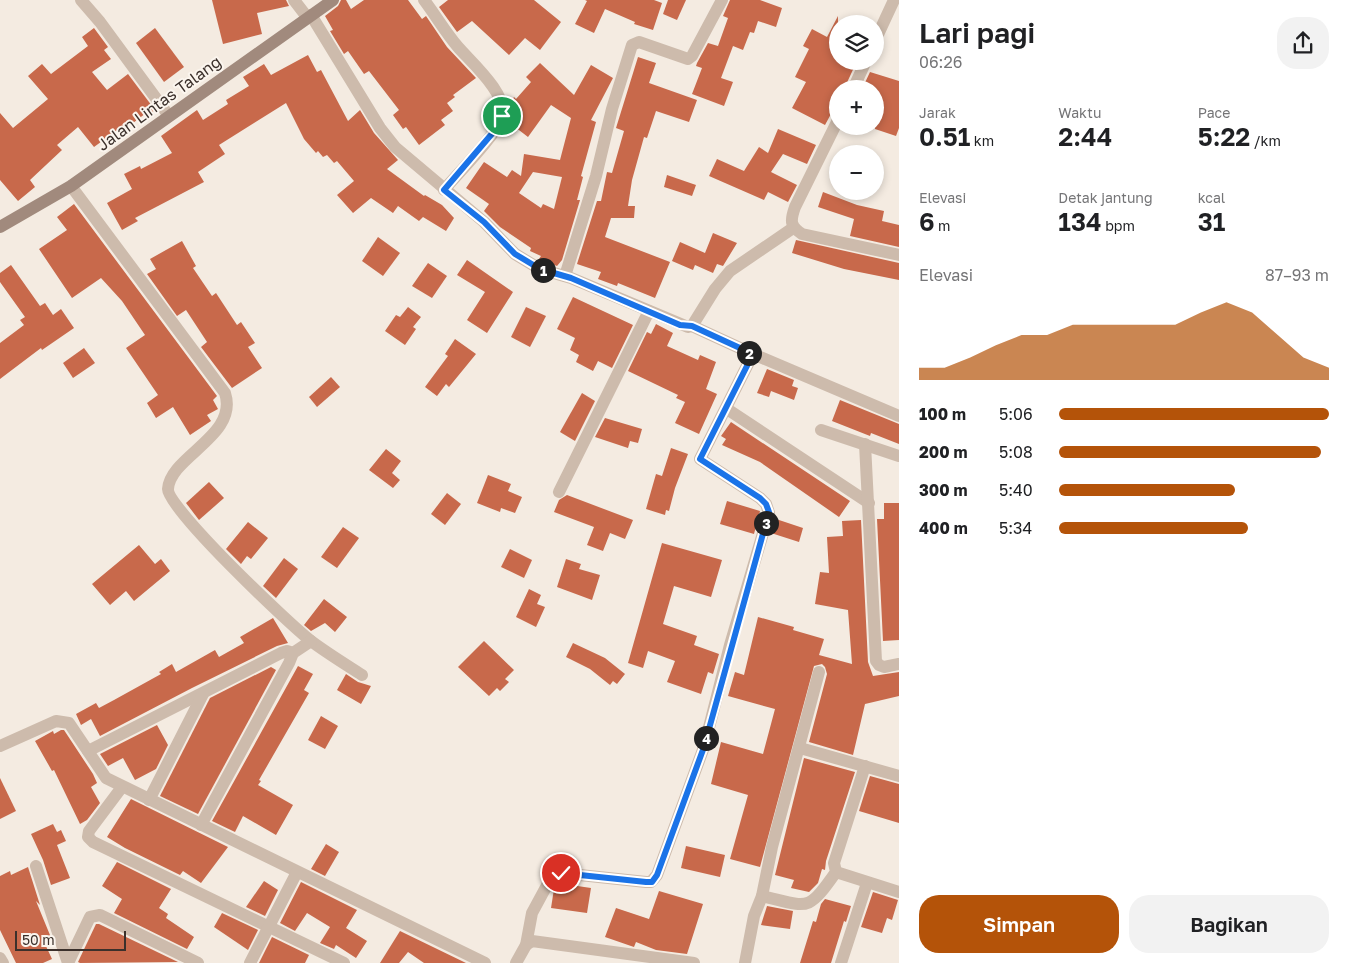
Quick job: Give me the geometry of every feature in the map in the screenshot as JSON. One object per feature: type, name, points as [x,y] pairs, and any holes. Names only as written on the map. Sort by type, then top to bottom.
[{"type":"street","points":[[80,0],[100,22],[169,116]]},
{"type":"street","points":[[294,0],[309,16],[380,128],[395,147],[484,222],[515,254],[540,269],[565,276],[680,325],[692,326],[899,416]]},
{"type":"street","name":"Jalan Lintas Talang","points":[[0,227],[71,186],[333,0]]},
{"type":"street","points":[[424,0],[458,47],[483,73],[503,107],[502,116],[496,129],[444,190]]},
{"type":"street","points":[[565,276],[632,45],[635,42],[639,42],[688,60],[692,56],[722,0]]},
{"type":"street","points":[[884,21],[894,0]]},
{"type":"street","points":[[831,135],[795,207],[791,220],[793,228],[802,234],[899,255]]},
{"type":"street","points":[[71,186],[225,394],[228,404],[224,420],[172,477],[168,490],[170,498],[186,519],[311,641],[362,675]]},
{"type":"street","points":[[692,326],[715,289],[730,270],[793,228]]},
{"type":"street","points":[[559,492],[649,311]]},
{"type":"street","points":[[516,963],[526,944],[532,913],[552,876],[561,873],[652,882],[657,875],[704,747],[769,512],[766,504],[760,498],[700,459],[727,409],[753,354]]},
{"type":"street","points":[[727,409],[870,503]]},
{"type":"street","points":[[821,430],[899,456]]},
{"type":"street","points":[[865,444],[870,503],[876,661],[881,667],[899,664]]},
{"type":"street","points":[[201,825],[293,653],[311,641]]},
{"type":"street","points":[[88,751],[281,653],[286,651],[293,653]]},
{"type":"street","points":[[745,963],[754,916],[762,896],[772,847],[819,672]]},
{"type":"street","points":[[149,800],[203,694]]},
{"type":"street","points":[[0,746],[56,721],[62,721],[73,728],[106,778],[485,963]]},
{"type":"street","points":[[800,748],[899,776]]},
{"type":"street","points":[[836,872],[834,864],[865,766]]},
{"type":"street","points":[[122,787],[89,831],[88,837],[93,842],[344,963]]},
{"type":"street","points":[[36,866],[68,963]]},
{"type":"street","points":[[250,963],[297,872]]},
{"type":"street","points":[[762,896],[796,904],[813,902],[836,872]]},
{"type":"street","points":[[836,872],[899,892]]},
{"type":"street","points":[[841,963],[867,883]]},
{"type":"street","points":[[68,963],[90,917],[100,915],[198,963]]},
{"type":"street","points":[[526,944],[532,941],[694,963]]},
{"type":"street","points":[[0,958],[3,963]]},
{"type":"building","points":[[212,0],[286,0],[289,6],[257,13],[262,34],[223,44]]},
{"type":"building","points":[[341,0],[346,0],[351,9],[364,0],[408,0],[422,19],[426,16],[447,47],[476,78],[453,95],[455,97],[447,103],[453,111],[441,120],[445,125],[419,145],[406,127],[403,129],[393,115],[399,110],[369,71],[364,74],[348,51],[344,54],[330,31],[333,30],[325,16],[338,6]]},
{"type":"building","points":[[448,0],[534,0],[561,22],[540,50],[525,38],[509,55],[472,21],[457,32],[439,7]]},
{"type":"building","points":[[585,0],[654,0],[662,3],[653,30],[634,24],[635,22],[605,9],[594,33],[575,24],[587,1]]},
{"type":"building","points":[[668,0],[686,0],[677,20],[663,14]]},
{"type":"building","points":[[730,0],[760,0],[782,8],[776,27],[758,21],[754,33],[750,32],[743,50],[733,46],[721,78],[733,82],[724,106],[692,94],[702,68],[696,66],[697,63],[708,43],[718,46],[728,18],[723,16]]},
{"type":"building","points":[[94,28],[108,47],[104,50],[111,59],[92,72],[107,90],[128,74],[155,110],[152,113],[150,110],[133,123],[131,120],[94,147],[78,127],[57,145],[62,150],[30,180],[35,187],[18,201],[0,180],[0,113],[13,128],[48,99],[28,76],[42,64],[51,74],[88,46],[82,37]]},
{"type":"building","points":[[155,28],[184,67],[164,82],[136,43]]},
{"type":"building","points":[[812,29],[827,37],[829,33],[829,70],[853,70],[848,80],[829,80],[829,118],[825,125],[792,108],[806,82],[795,77],[809,49],[803,46]]},
{"type":"building","points":[[308,55],[317,72],[321,70],[348,121],[360,110],[374,133],[398,160],[387,169],[424,196],[442,205],[454,218],[446,231],[423,217],[419,221],[398,206],[393,213],[371,198],[353,213],[337,195],[354,181],[337,161],[334,163],[327,155],[323,157],[318,151],[316,153],[304,139],[286,103],[219,145],[225,154],[198,172],[204,182],[135,218],[138,221],[122,230],[107,203],[132,189],[124,174],[140,166],[141,169],[172,153],[161,136],[197,110],[203,120],[228,104],[226,100],[249,86],[243,77],[264,64],[271,75]]},
{"type":"building","points":[[638,57],[656,63],[649,83],[697,100],[689,122],[656,111],[647,138],[644,137],[632,180],[628,206],[635,206],[634,218],[611,218],[605,237],[670,262],[655,298],[618,283],[617,286],[598,279],[601,272],[577,264],[597,201],[601,201],[607,172],[612,173],[624,131],[616,128]]},
{"type":"building","points":[[540,63],[574,95],[591,65],[613,78],[591,120],[596,122],[581,176],[583,177],[577,200],[580,200],[562,260],[557,266],[539,259],[541,256],[530,251],[531,248],[500,227],[484,211],[489,204],[466,188],[484,162],[507,177],[512,170],[521,176],[524,154],[560,160],[571,118],[551,105],[528,137],[515,127],[519,122],[510,116],[510,103],[531,82],[526,77]],"holes":[[[533,172],[562,177],[554,209],[543,204],[541,208],[519,193]]]},
{"type":"building","points":[[870,72],[899,81],[899,128],[896,136],[884,132],[884,80],[866,80]]},
{"type":"building","points":[[778,129],[816,145],[807,164],[783,154],[771,172],[797,185],[788,202],[768,192],[764,200],[709,176],[717,159],[744,171],[759,147],[768,153]]},
{"type":"building","points":[[667,175],[696,185],[692,196],[664,187]]},
{"type":"building","points":[[823,192],[829,194],[829,200],[844,200],[884,211],[882,221],[899,225],[899,247],[850,236],[854,219],[818,207]]},
{"type":"building","points":[[74,204],[217,396],[213,400],[218,409],[207,415],[211,421],[190,435],[173,407],[156,418],[147,403],[158,395],[126,348],[145,335],[122,301],[101,278],[72,298],[39,249],[67,230],[57,217]]},
{"type":"building","points":[[713,233],[737,243],[723,266],[717,264],[713,273],[695,265],[693,270],[672,261],[680,242],[705,253]]},
{"type":"building","points":[[378,237],[400,253],[383,276],[362,261]]},
{"type":"building","points":[[796,240],[899,263],[899,280],[844,269],[792,253]]},
{"type":"building","points":[[182,241],[196,266],[193,268],[212,296],[216,293],[237,325],[241,322],[255,343],[248,347],[262,368],[232,388],[201,347],[207,342],[186,310],[177,316],[147,274],[156,269],[150,259]]},
{"type":"building","points":[[467,260],[513,292],[487,333],[467,320],[485,292],[457,275]]},
{"type":"building","points":[[428,263],[447,276],[432,298],[412,286]]},
{"type":"building","points":[[11,265],[40,306],[45,303],[53,315],[61,309],[74,328],[42,350],[41,348],[0,379],[0,343],[24,325],[20,320],[25,317],[0,282],[0,273]]},
{"type":"building","points":[[573,297],[633,325],[612,368],[598,361],[593,371],[576,362],[579,355],[570,350],[575,338],[557,329]]},
{"type":"building","points":[[408,307],[421,317],[413,327],[416,329],[405,345],[385,331],[396,315],[400,317]]},
{"type":"building","points":[[526,307],[546,316],[530,347],[511,337]]},
{"type":"building","points":[[656,324],[673,333],[667,346],[698,360],[700,355],[716,362],[706,389],[717,394],[699,434],[675,423],[685,402],[676,398],[678,395],[628,371],[647,332],[651,334]]},
{"type":"building","points":[[455,339],[476,354],[449,387],[446,384],[437,396],[425,387],[448,356],[445,354]]},
{"type":"building","points":[[84,348],[95,363],[73,378],[63,363]]},
{"type":"building","points":[[767,369],[794,380],[792,386],[798,388],[794,400],[771,391],[769,397],[757,393]]},
{"type":"building","points":[[331,377],[340,387],[317,407],[309,397]]},
{"type":"building","points":[[582,393],[595,401],[575,441],[560,432]]},
{"type":"building","points":[[840,400],[899,424],[899,444],[871,433],[870,436],[832,421]]},
{"type":"building","points":[[605,418],[642,429],[638,443],[630,441],[628,448],[595,437]]},
{"type":"building","points":[[731,422],[850,501],[839,517],[760,462],[722,445],[726,439],[721,436]]},
{"type":"building","points":[[671,448],[688,454],[675,488],[669,511],[666,510],[665,515],[646,509],[656,474],[662,476]]},
{"type":"building","points":[[386,449],[401,461],[392,473],[400,480],[393,488],[369,470]]},
{"type":"building","points":[[488,475],[511,484],[508,491],[522,497],[515,513],[501,508],[500,512],[477,503]]},
{"type":"building","points":[[209,482],[224,498],[199,520],[186,503]]},
{"type":"building","points":[[447,493],[461,504],[445,525],[431,514]]},
{"type":"building","points":[[567,495],[633,520],[625,539],[610,533],[603,551],[587,545],[594,527],[554,512],[559,500]]},
{"type":"building","points":[[727,501],[760,511],[754,534],[720,524]]},
{"type":"building","points":[[884,503],[899,503],[899,640],[883,641],[877,519],[884,519]]},
{"type":"building","points":[[776,519],[803,528],[799,542],[771,533]]},
{"type":"building","points":[[861,520],[868,662],[873,676],[899,672],[899,696],[865,704],[853,755],[809,742],[827,674],[822,664],[814,666],[760,867],[730,859],[748,795],[711,784],[721,742],[763,754],[775,709],[728,696],[735,672],[744,675],[758,617],[794,627],[793,630],[824,639],[819,655],[852,664],[848,610],[815,604],[820,572],[829,573],[827,537],[843,536],[842,521]]},
{"type":"building","points":[[248,522],[268,538],[251,559],[247,556],[241,564],[226,549]]},
{"type":"building","points":[[343,527],[359,538],[337,568],[321,557]]},
{"type":"building","points":[[662,543],[722,560],[711,597],[674,586],[663,624],[697,636],[694,645],[719,654],[713,674],[708,672],[701,694],[667,682],[675,661],[648,651],[643,668],[628,663]]},
{"type":"building","points":[[139,545],[155,564],[161,559],[170,571],[134,601],[126,591],[110,605],[92,584]]},
{"type":"building","points":[[510,549],[532,560],[524,578],[501,567]]},
{"type":"building","points":[[284,558],[298,569],[276,598],[263,586]]},
{"type":"building","points":[[566,559],[581,564],[579,569],[600,575],[592,600],[557,587]]},
{"type":"building","points":[[529,589],[541,595],[537,604],[545,607],[536,627],[516,617]]},
{"type":"building","points":[[324,599],[347,617],[335,632],[325,623],[311,631],[304,625]]},
{"type":"building","points":[[273,618],[288,643],[277,646],[192,688],[100,736],[91,719],[81,725],[76,714],[96,703],[99,708],[161,674],[159,672],[172,664],[176,672],[215,650],[219,657],[244,643],[240,637]]},
{"type":"building","points":[[484,641],[514,670],[505,679],[509,682],[500,691],[497,688],[489,696],[458,667]]},
{"type":"building","points":[[573,643],[605,658],[625,674],[617,684],[613,681],[610,685],[590,669],[566,657]]},
{"type":"building","points":[[298,666],[313,674],[304,690],[309,693],[259,780],[261,781],[258,785],[293,805],[276,835],[243,816],[235,832],[212,821]]},
{"type":"building","points":[[271,667],[276,670],[198,814],[160,796],[210,698]]},
{"type":"building","points":[[346,674],[358,682],[371,686],[361,704],[337,690]]},
{"type":"building","points":[[321,716],[338,726],[325,749],[308,740]]},
{"type":"building","points":[[157,725],[168,745],[156,769],[135,780],[123,758],[108,766],[100,754]]},
{"type":"building","points":[[64,730],[97,783],[91,787],[100,803],[87,820],[80,824],[54,770],[52,771],[35,741],[53,731],[54,734]]},
{"type":"building","points":[[804,758],[855,772],[826,861],[825,870],[822,869],[818,883],[809,892],[791,888],[794,880],[775,875]]},
{"type":"building","points":[[870,776],[899,784],[899,823],[859,811]]},
{"type":"building","points":[[0,778],[16,811],[0,819]]},
{"type":"building","points":[[131,799],[228,847],[201,883],[183,871],[180,875],[107,837]]},
{"type":"building","points":[[53,824],[57,832],[61,830],[66,841],[57,845],[70,878],[51,885],[43,860],[31,834]]},
{"type":"building","points":[[326,844],[339,852],[325,876],[311,869]]},
{"type":"building","points":[[686,846],[725,855],[720,877],[681,868]]},
{"type":"building","points":[[117,862],[171,889],[159,908],[168,914],[166,918],[194,937],[187,949],[114,913],[122,899],[102,886]]},
{"type":"building","points":[[28,867],[40,905],[36,901],[52,940],[45,944],[52,959],[43,963],[16,963],[0,930],[0,876],[10,871],[11,875]]},
{"type":"building","points":[[264,881],[278,890],[265,916],[246,907]]},
{"type":"building","points":[[301,882],[357,910],[346,928],[367,941],[356,958],[336,945],[334,949],[320,943],[330,927],[307,913],[295,931],[280,923]]},
{"type":"building","points":[[557,883],[591,888],[587,913],[551,908],[554,889]]},
{"type":"building","points":[[659,891],[703,904],[687,954],[656,950],[636,942],[634,947],[605,937],[616,908],[649,919]]},
{"type":"building","points":[[873,892],[898,900],[892,920],[887,918],[882,933],[861,927]]},
{"type":"building","points":[[825,899],[851,906],[846,922],[844,921],[831,963],[800,963],[813,921],[816,922],[821,904]]},
{"type":"building","points":[[767,906],[793,911],[790,929],[761,925]]},
{"type":"building","points":[[222,913],[258,930],[248,950],[214,927]]},
{"type":"building","points":[[96,924],[178,962],[80,963],[78,962]]},
{"type":"building","points":[[400,931],[466,963],[424,963],[408,952],[399,963],[380,963]]},
{"type":"building","points":[[272,937],[309,955],[305,963],[259,963]]},
{"type":"route","points":[[502,116],[496,129],[444,190],[484,222],[499,240],[515,254],[540,269],[571,278],[680,325],[692,326],[753,354],[727,409],[700,459],[760,498],[766,504],[769,512],[730,644],[704,747],[657,875],[652,882],[646,882],[561,873]]}]
